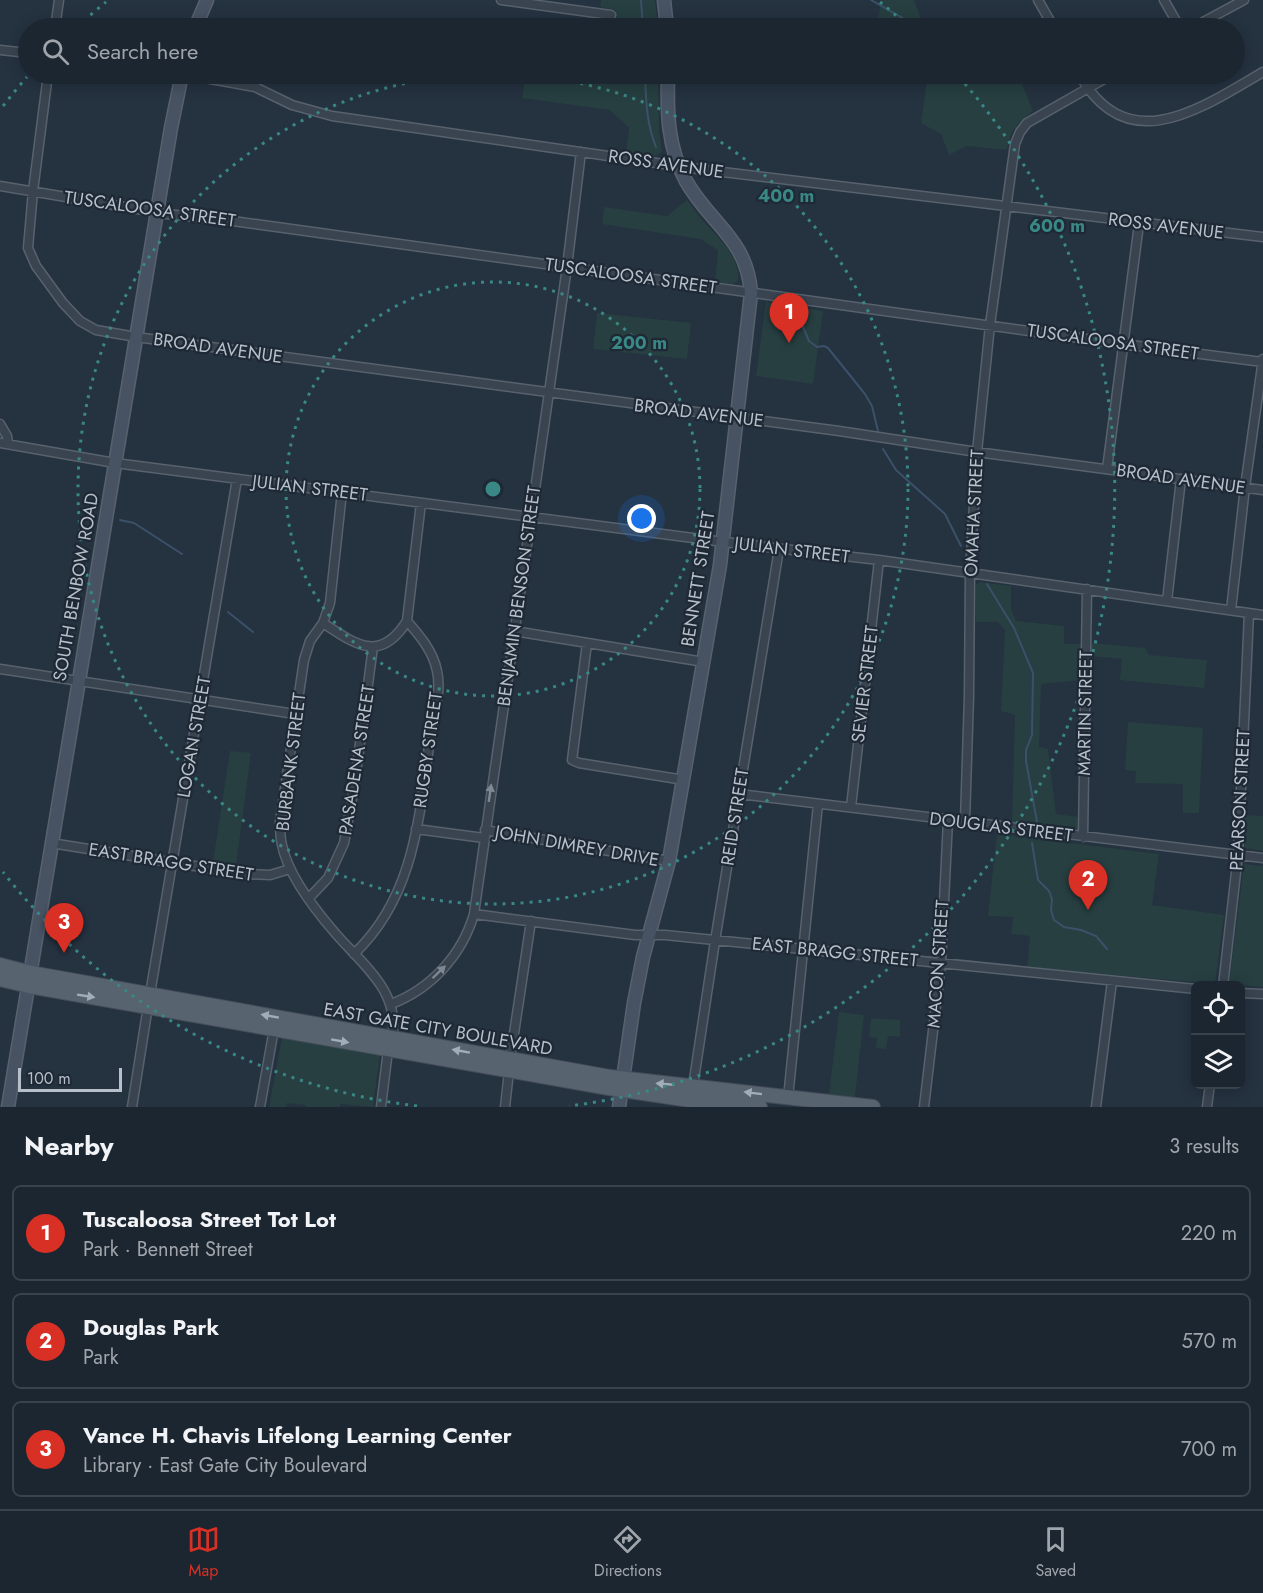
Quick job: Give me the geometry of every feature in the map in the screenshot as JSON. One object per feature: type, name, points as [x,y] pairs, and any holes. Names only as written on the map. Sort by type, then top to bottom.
[{"type":"main road","name":"EAST GATE CITY BOULEVARD","points":[[0,965],[30,980]]},
{"type":"main road","name":"EAST GATE CITY BOULEVARD","points":[[0,980],[30,980],[510,1066],[760,1107]]},
{"type":"main road","name":"EAST GATE CITY BOULEVARD","points":[[149,1000],[274,1029],[390,1044]]},
{"type":"main road","name":"EAST GATE CITY BOULEVARD","points":[[622,1085],[693,1086],[867,1107]]},
{"type":"street","points":[[56,18],[59,0]]},
{"type":"street","points":[[199,18],[207,0]]},
{"type":"street","points":[[501,0],[611,15]]},
{"type":"street","points":[[664,0],[666,18]]},
{"type":"street","points":[[1038,0],[1048,18]]},
{"type":"street","points":[[1164,0],[1174,18]]},
{"type":"street","points":[[1211,18],[1244,0]]},
{"type":"street","points":[[0,50],[18,52]]},
{"type":"street","points":[[1245,83],[1263,72]]},
{"type":"street","name":"BROAD AVENUE","points":[[47,84],[28,248],[36,266],[63,303],[80,321],[96,330],[1263,490]]},
{"type":"street","name":"SOUTH BENBOW ROAD","points":[[8,1107],[180,84]]},
{"type":"street","name":"ROSS AVENUE","points":[[238,84],[255,87],[292,105],[332,116],[679,167],[1139,224],[1263,237]]},
{"type":"street","name":"BENNETT STREET","points":[[619,1107],[634,1003],[669,861],[724,542],[751,293],[749,274],[741,252],[699,202],[679,167],[670,140],[668,84]]},
{"type":"street","points":[[1085,84],[1104,107],[1116,114],[1139,121],[1163,120],[1243,84]]},
{"type":"street","name":"OMAHA STREET","points":[[965,821],[970,573],[977,452],[990,325],[1012,166],[1020,132],[1027,123],[1094,84]]},
{"type":"street","name":"BENJAMIN BENSON STREET","points":[[391,1004],[410,996],[438,974],[464,943],[474,914],[567,267],[581,152]]},
{"type":"street","name":"TUSCALOOSA STREET","points":[[0,186],[157,212],[1123,344],[1263,361]]},
{"type":"street","points":[[1107,469],[1139,224]]},
{"type":"street","points":[[1231,610],[1263,361]]},
{"type":"street","points":[[0,424],[7,436],[4,444]]},
{"type":"street","name":"JULIAN STREET","points":[[4,444],[115,463],[778,549],[879,560],[1263,615]]},
{"type":"street","name":"LOGAN STREET","points":[[132,1107],[237,479]]},
{"type":"street","points":[[1167,601],[1181,479]]},
{"type":"street","name":"BURBANK STREET","points":[[342,492],[330,603],[323,623],[310,641],[304,660],[280,822],[282,844],[290,869],[335,933],[382,987],[391,1004],[394,1022],[381,1107]]},
{"type":"street","points":[[323,623],[360,645],[374,647],[391,640],[401,631],[407,621],[421,503]]},
{"type":"street","name":"REID STREET","points":[[693,1086],[778,549]]},
{"type":"street","name":"SEVIER STREET","points":[[851,807],[879,560]]},
{"type":"street","name":"MARTIN STREET","points":[[1083,837],[1087,590]]},
{"type":"street","name":"PEARSON STREET","points":[[1223,981],[1238,855],[1249,613]]},
{"type":"street","name":"RUGBY STREET","points":[[354,954],[367,941],[389,910],[411,856],[417,829],[438,674],[428,646],[407,621]]},
{"type":"street","points":[[513,631],[704,662]]},
{"type":"street","points":[[587,643],[572,760],[579,764],[684,780]]},
{"type":"street","name":"PASADENA STREET","points":[[309,898],[328,878],[344,843],[374,647]]},
{"type":"street","points":[[0,669],[295,714]]},
{"type":"street","name":"DOUGLAS STREET","points":[[739,794],[1263,858]]},
{"type":"street","points":[[788,1098],[818,804]]},
{"type":"street","name":"MACON STREET","points":[[924,1107],[941,963],[948,820]]},
{"type":"street","name":"JOHN DIMREY DRIVE","points":[[417,829],[485,834],[669,861]]},
{"type":"street","name":"EAST BRAGG STREET","points":[[51,843],[260,876],[290,869]]},
{"type":"street","name":"EAST BRAGG STREET","points":[[474,914],[650,935],[1191,989]]},
{"type":"street","points":[[505,1107],[531,921]]},
{"type":"street","points":[[1096,1107],[1112,981]]},
{"type":"street","points":[[1245,993],[1263,994]]},
{"type":"street","points":[[260,1107],[274,1029]]},
{"type":"street","points":[[1207,1107],[1209,1089]]},
{"type":"green space","points":[[601,0],[655,0],[657,18],[615,18],[616,10],[600,7]]},
{"type":"green space","points":[[881,0],[914,0],[921,18],[878,18]]},
{"type":"green space","points":[[524,84],[658,84],[662,151],[650,157],[626,153],[629,128],[610,110],[522,98]]},
{"type":"green space","points":[[927,84],[1022,84],[1033,111],[1015,128],[1007,150],[967,146],[949,155],[941,134],[921,123]]},
{"type":"green space","points":[[687,200],[732,256],[738,272],[738,281],[732,284],[715,282],[718,250],[700,239],[602,224],[604,207],[667,216]]},
{"type":"green space","points":[[766,302],[823,311],[813,384],[756,376]]},
{"type":"green space","points":[[597,313],[691,323],[687,359],[593,349]]},
{"type":"green space","points":[[979,582],[1011,586],[1011,609],[1016,621],[1064,626],[1064,644],[1081,644],[1081,680],[1041,684],[1039,747],[1048,749],[1056,814],[1079,817],[1079,830],[1012,822],[1015,715],[1001,711],[1005,630],[998,622],[976,622],[976,585]]},
{"type":"green space","points":[[1091,643],[1145,648],[1149,655],[1207,660],[1204,688],[1120,680],[1122,659],[1091,656]]},
{"type":"green space","points":[[1128,722],[1203,728],[1199,813],[1183,813],[1183,784],[1135,783],[1136,771],[1125,770]]},
{"type":"green space","points":[[230,751],[251,753],[236,865],[213,862]]},
{"type":"green space","points":[[1245,815],[1263,816],[1263,851],[1244,848]]},
{"type":"green space","points":[[997,834],[1159,854],[1152,905],[1224,915],[1215,981],[1191,982],[1027,967],[1030,936],[1011,934],[1013,917],[988,916]]},
{"type":"green space","points":[[1244,864],[1263,866],[1263,987],[1245,985],[1245,981],[1229,981]]},
{"type":"green space","points":[[839,1012],[864,1015],[855,1097],[829,1094]]},
{"type":"green space","points":[[871,1018],[900,1020],[900,1037],[888,1036],[886,1049],[876,1048],[877,1038],[869,1037]]},
{"type":"green space","points":[[282,1038],[380,1055],[373,1107],[341,1104],[340,1107],[306,1107],[306,1105],[287,1103],[286,1107],[269,1107]]},
{"type":"waterway","points":[[641,0],[642,18]]},
{"type":"waterway","points":[[871,0],[902,18]]},
{"type":"waterway","points":[[645,84],[648,120],[656,147]]},
{"type":"waterway","points":[[782,306],[801,322],[809,341],[817,347],[828,348],[865,394],[872,406],[878,431]]},
{"type":"waterway","points":[[883,449],[896,470],[945,514],[961,546]]},
{"type":"waterway","points":[[120,520],[134,523],[182,554]]},
{"type":"waterway","points":[[987,584],[1014,628],[1033,673],[1032,735],[1026,750],[1026,761],[1037,822]]},
{"type":"waterway","points":[[228,612],[253,632]]},
{"type":"waterway","points":[[1032,843],[1038,880],[1049,891],[1054,920],[1064,927],[1096,936],[1107,949]]},
{"type":"place","name":"Tuscaloosa Street Tot Lot","points":[[789,343]]},
{"type":"place","name":"Douglas Park","points":[[1088,910]]},
{"type":"place","name":"Vance H. Chavis Lifelong Learning Center","points":[[64,953]]}]
